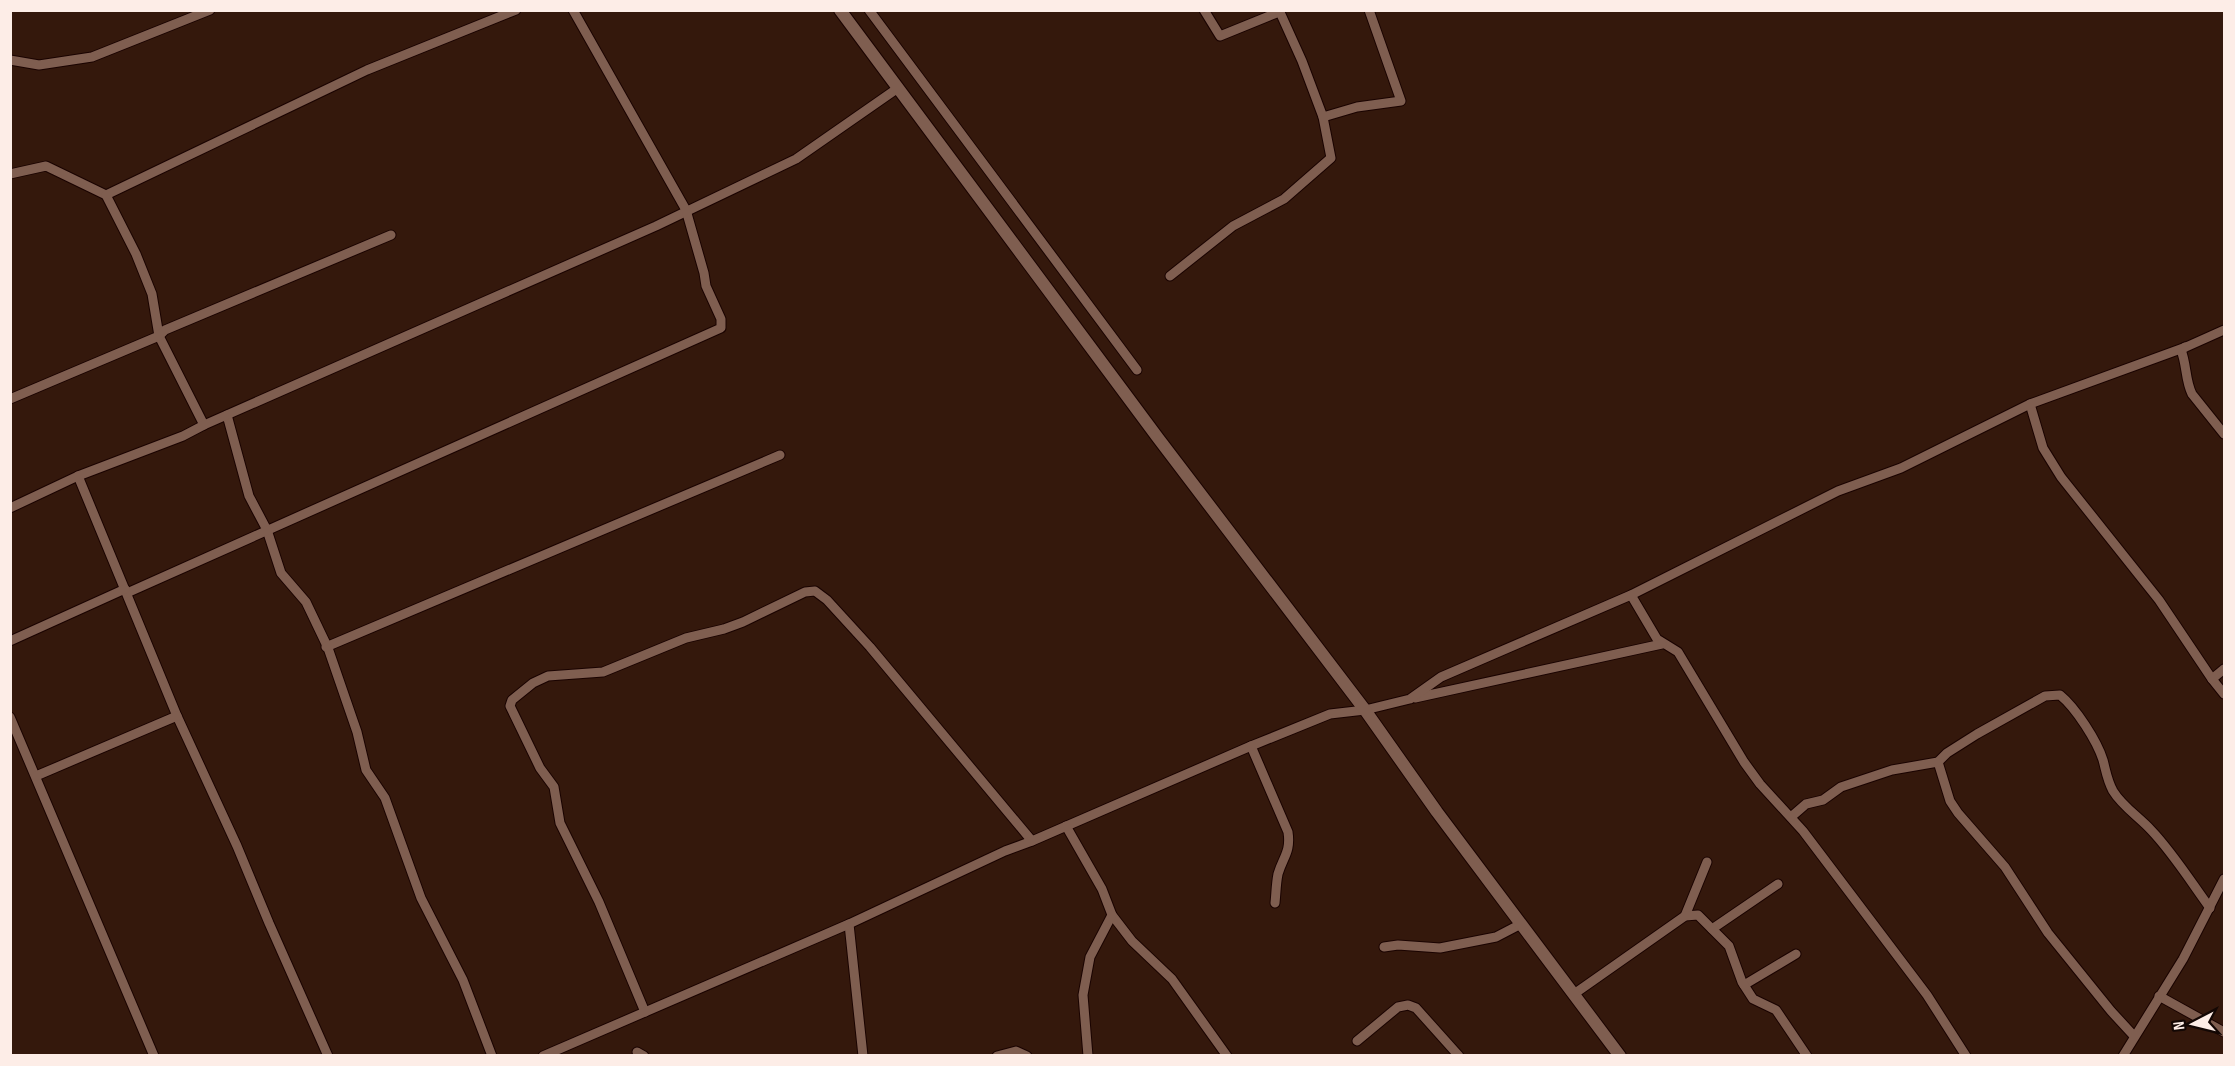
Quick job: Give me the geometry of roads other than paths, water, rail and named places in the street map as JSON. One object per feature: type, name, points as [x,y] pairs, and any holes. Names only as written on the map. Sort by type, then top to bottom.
[{"type":"street","points":[[10,60],[39,65],[92,57],[210,10]]},
{"type":"street","points":[[106,195],[367,70],[516,10]]},
{"type":"street","points":[[10,641],[267,530],[721,327],[721,319],[706,286],[686,210],[573,10]]},
{"type":"street","points":[[840,10],[1158,438],[1365,710],[1437,812],[1620,1056]]},
{"type":"street","points":[[869,10],[1137,370]]},
{"type":"street","points":[[1170,276],[1233,226],[1284,199],[1331,158],[1323,117],[1302,61],[1279,11],[1220,36],[1204,10]]},
{"type":"street","points":[[1323,117],[1357,107],[1401,101],[1370,10]]},
{"type":"street","points":[[10,508],[78,476],[183,436],[625,239],[796,159],[898,88]]},
{"type":"street","points":[[10,174],[46,166],[106,195],[152,294],[159,336],[204,425]]},
{"type":"street","points":[[10,399],[159,336],[165,330],[391,235]]},
{"type":"street","points":[[1410,699],[1441,677],[1631,595],[1838,491],[1901,468],[2030,404],[2186,347],[2224,330]]},
{"type":"street","points":[[2186,347],[2181,350],[2188,368],[2188,386],[2224,434]]},
{"type":"street","points":[[2030,404],[2043,448],[2061,477],[2159,600],[2224,694]]},
{"type":"street","points":[[227,415],[249,496],[267,530],[281,573],[306,602],[326,646],[357,732],[366,770],[385,798],[421,898],[463,980],[492,1056]]},
{"type":"street","points":[[326,646],[780,455]]},
{"type":"street","points":[[78,476],[177,716],[237,846],[328,1056]]},
{"type":"street","points":[[645,1012],[599,902],[560,823],[554,787],[540,768],[510,706],[512,700],[539,679],[548,676],[603,672],[686,638],[743,622],[805,592],[815,591],[827,600],[870,647],[1032,841]]},
{"type":"street","points":[[1631,595],[1657,639],[1678,652],[1744,762],[1760,784],[1791,817],[1927,995],[1966,1056]]},
{"type":"street","points":[[543,1056],[849,924],[1005,851],[1330,714],[1365,710],[1662,644]]},
{"type":"street","points":[[2212,679],[2224,669]]},
{"type":"street","points":[[1791,817],[1806,804],[1823,800],[1841,787],[1892,770],[1938,762],[1947,753],[1977,734],[2045,696],[2060,695],[2068,701],[2091,736],[2102,760],[2105,777],[2114,793],[2168,850],[2210,908]]},
{"type":"street","points":[[36,776],[177,716]]},
{"type":"street","points":[[10,717],[154,1056]]},
{"type":"street","points":[[1251,746],[1287,832],[1289,842],[1289,850],[1279,873],[1275,903]]},
{"type":"street","points":[[1938,762],[1950,801],[1958,813],[2005,867],[2061,950],[2134,1036]]},
{"type":"street","points":[[1066,825],[1102,889],[1112,915],[1132,941],[1172,979],[1221,1053]]},
{"type":"street","points":[[1685,916],[1707,862]]},
{"type":"street","points":[[2123,1056],[2183,959],[2224,879]]},
{"type":"street","points":[[1712,929],[1778,884]]},
{"type":"street","points":[[1088,1056],[1083,995],[1090,957],[1112,915]]},
{"type":"street","points":[[1574,994],[1685,916],[1698,915],[1729,946],[1744,986],[1753,999],[1776,1010],[1807,1056]]},
{"type":"street","points":[[849,924],[863,1056]]},
{"type":"street","points":[[1384,947],[1398,945],[1440,948],[1496,937],[1521,924]]},
{"type":"street","points":[[1744,986],[1796,954]]},
{"type":"street","points":[[2159,996],[2224,1032]]},
{"type":"street","points":[[1358,1041],[1398,1007],[1408,1005],[1416,1008],[1459,1056]]},
{"type":"street","points":[[997,1056],[1016,1051],[1027,1056]]}]
